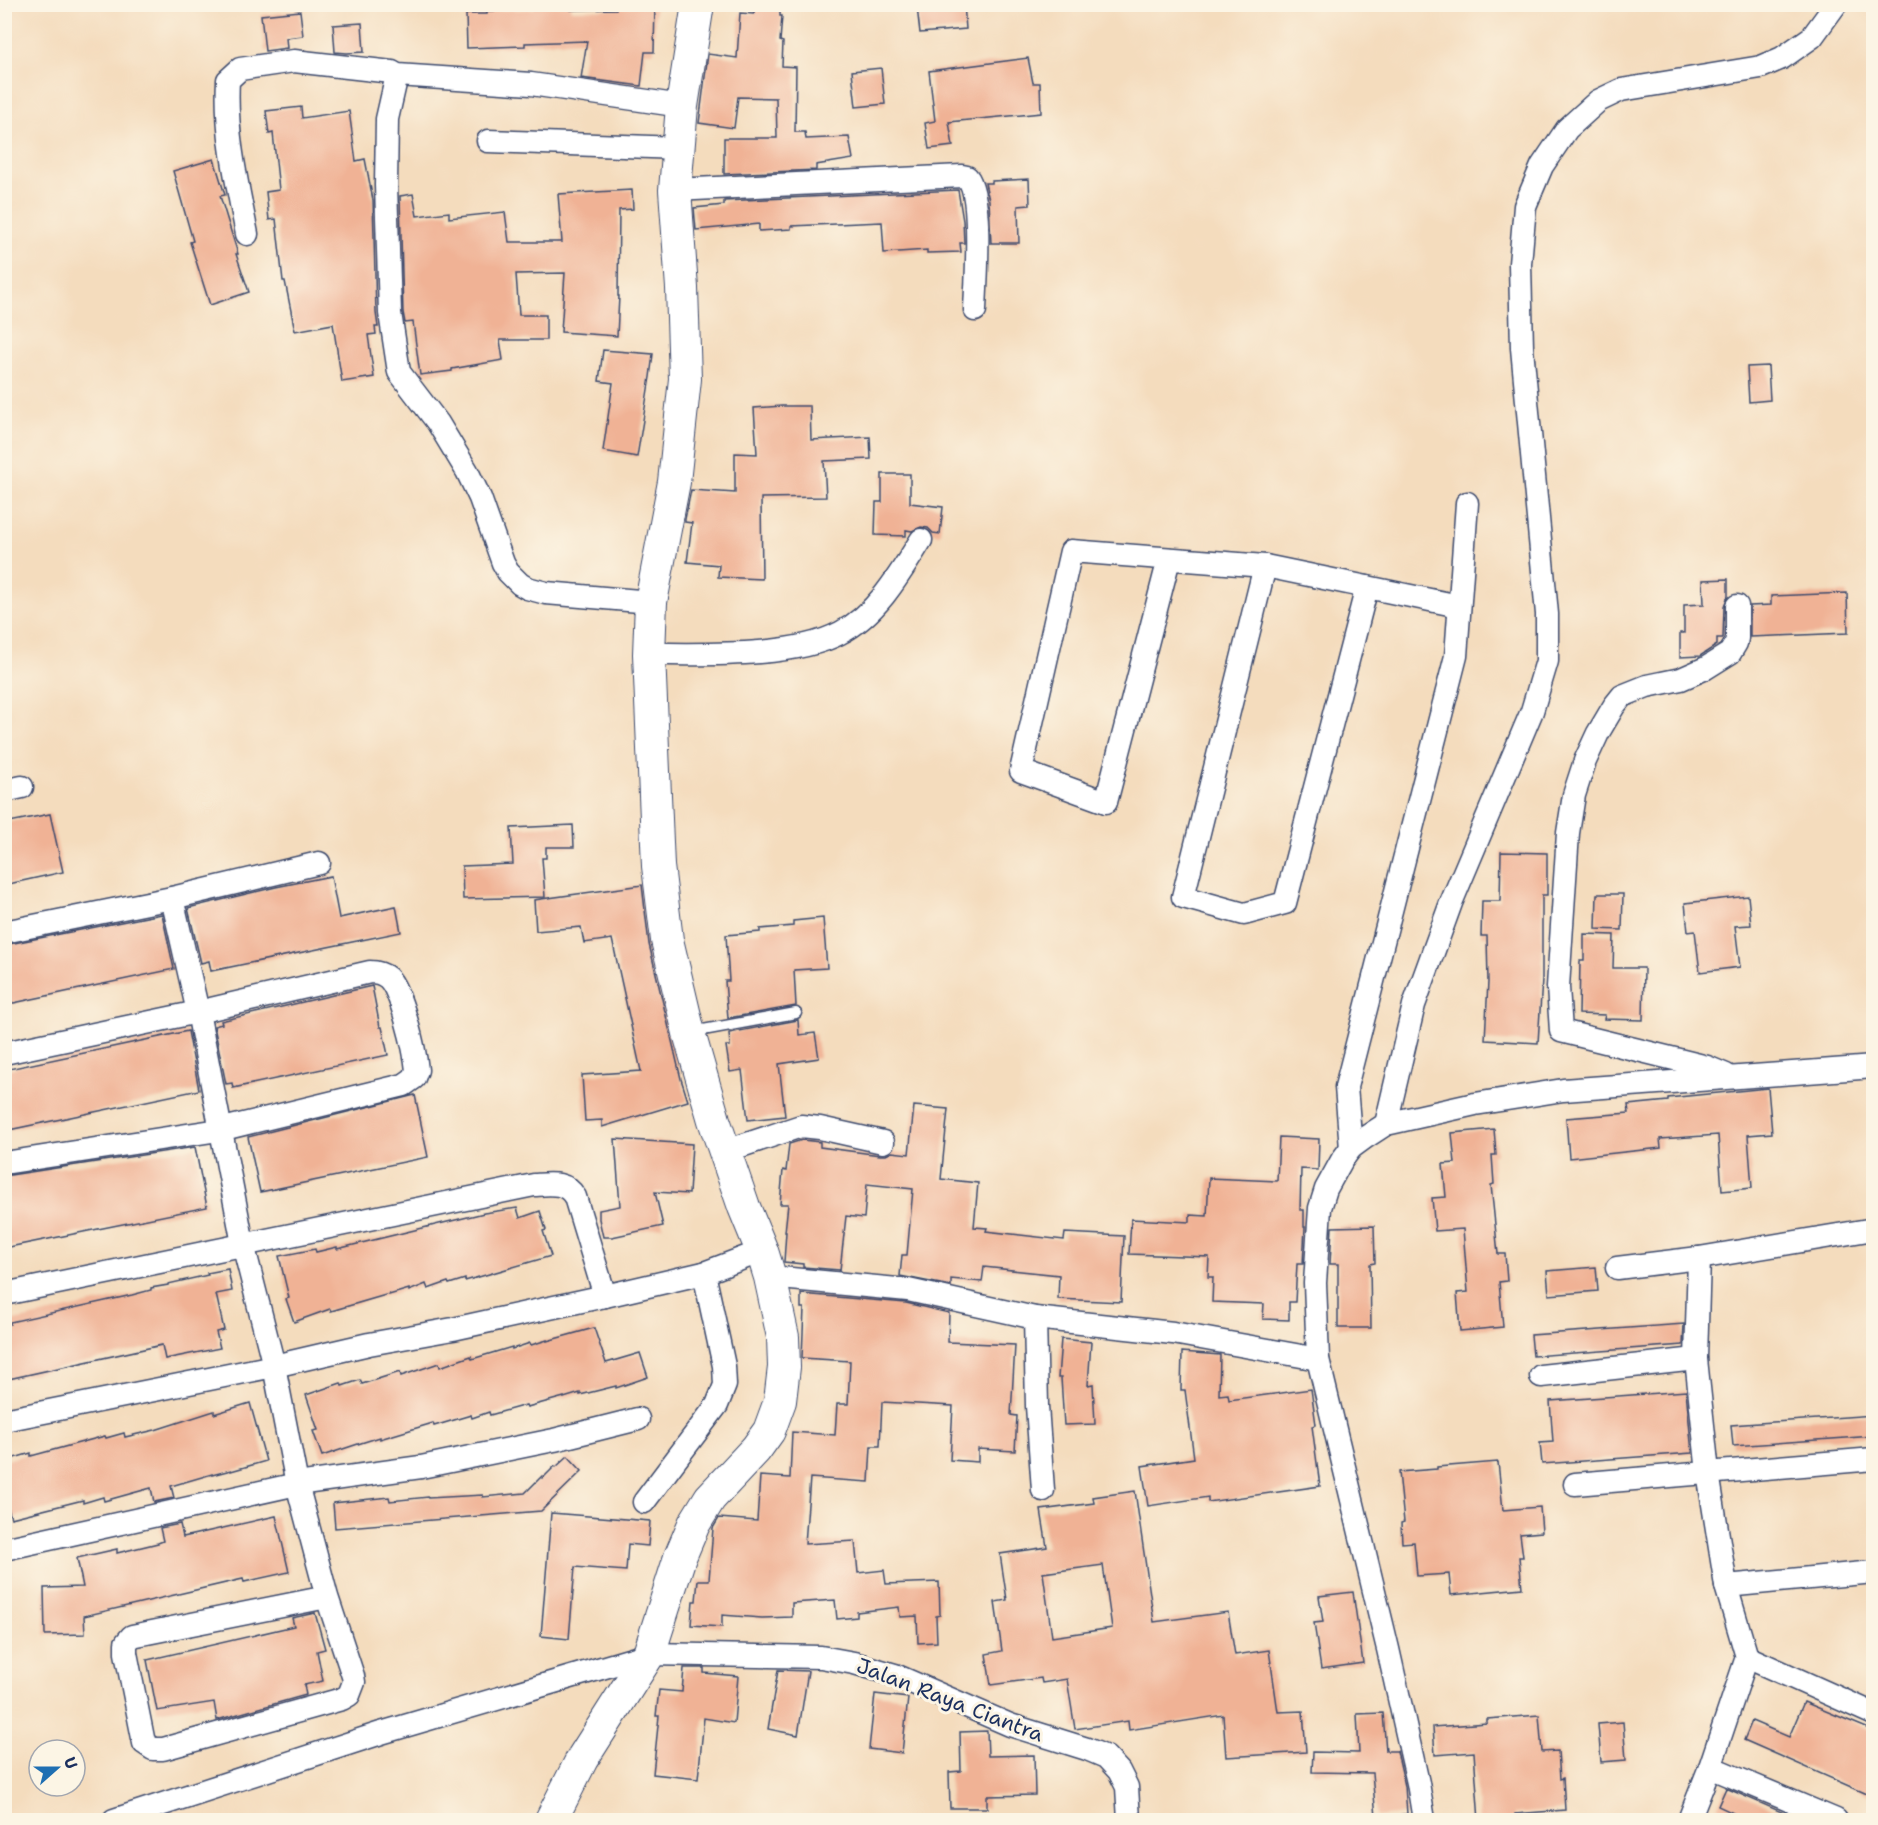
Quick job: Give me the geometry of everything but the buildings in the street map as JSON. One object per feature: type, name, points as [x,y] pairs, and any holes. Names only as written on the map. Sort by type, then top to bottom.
[{"type":"street","points":[[552,1821],[582,1759],[649,1654],[680,1557],[694,1524],[710,1498],[770,1431],[780,1401],[784,1367],[783,1337],[766,1264],[744,1207],[699,1072],[667,940],[658,866],[649,654],[651,602],[674,482],[685,379],[682,288],[675,190],[682,106],[698,4]]},
{"type":"street","points":[[1386,1124],[1414,1005],[1451,903],[1532,711],[1547,661],[1547,614],[1522,348],[1520,264],[1525,206],[1542,166],[1567,129],[1598,101],[1621,90],[1761,67],[1782,58],[1812,37],[1836,4]]},
{"type":"street","points":[[248,234],[230,143],[227,104],[228,80],[240,69],[294,61],[392,72],[397,75],[531,84],[682,106]]},
{"type":"street","points":[[397,75],[387,119],[386,185],[390,314],[399,372],[438,423],[467,471],[480,498],[503,563],[520,584],[546,593],[651,602]]},
{"type":"street","points":[[488,141],[678,148]]},
{"type":"street","points":[[675,190],[967,177],[974,189],[977,230],[975,310]]},
{"type":"street","points":[[1351,1148],[1346,1087],[1456,656],[1467,503]]},
{"type":"street","points":[[649,654],[700,654],[784,649],[813,644],[841,633],[866,615],[897,580],[921,540]]},
{"type":"street","points":[[1169,559],[1106,802],[1021,771],[1071,551],[1265,566],[1459,606]]},
{"type":"street","points":[[1265,566],[1183,897],[1244,914],[1285,903],[1366,587]]},
{"type":"street","points":[[1732,1078],[1707,1067],[1561,1031],[1558,987],[1568,832],[1574,795],[1585,761],[1614,705],[1622,696],[1647,686],[1681,679],[1706,668],[1730,653],[1737,638],[1737,606]]},
{"type":"street","points":[[4,932],[171,898],[319,863]]},
{"type":"street","points":[[171,898],[198,1012],[219,1130],[243,1244],[274,1366],[297,1484],[327,1597],[354,1682],[349,1695],[342,1699],[164,1749],[153,1749],[144,1743],[126,1653],[126,1643],[132,1636],[327,1597]]},
{"type":"street","points":[[4,1053],[198,1012],[370,972],[379,972],[388,978],[398,992],[417,1073],[404,1085],[219,1130],[4,1163]]},
{"type":"street","points":[[1424,1821],[1388,1649],[1318,1359],[1315,1283],[1320,1208],[1326,1189],[1342,1160],[1351,1148],[1386,1124],[1475,1104],[1563,1090],[1874,1067]]},
{"type":"street","points":[[726,1151],[801,1126],[884,1142]]},
{"type":"street","points":[[4,1294],[534,1185],[551,1184],[568,1188],[575,1197],[605,1296]]},
{"type":"street","points":[[1617,1268],[1700,1258],[1874,1229]]},
{"type":"street","points":[[1689,1821],[1747,1657],[1726,1586],[1708,1473],[1696,1359],[1700,1258]]},
{"type":"street","points":[[4,1420],[274,1366],[369,1344],[453,1329],[705,1273],[732,1264],[766,1264],[908,1290],[1035,1318],[1173,1333],[1318,1359]]},
{"type":"street","points":[[644,1502],[717,1405],[725,1384],[724,1366],[705,1273]]},
{"type":"street","points":[[1035,1318],[1037,1406],[1044,1490]]},
{"type":"street","points":[[1541,1376],[1696,1359]]},
{"type":"street","points":[[4,1550],[297,1484],[422,1467],[554,1440],[638,1419]]},
{"type":"street","points":[[1575,1484],[1874,1459]]},
{"type":"street","points":[[1726,1586],[1874,1572]]},
{"type":"street","name":"Jalan Raya Ciantra","points":[[114,1821],[381,1733],[649,1654],[821,1657],[895,1674],[1010,1725],[1106,1757],[1119,1771],[1127,1787],[1129,1821]]},
{"type":"street","points":[[1747,1657],[1874,1714]]},
{"type":"street","points":[[1710,1767],[1836,1821]]},
{"type":"lane","points":[[689,1032],[796,1014]]}]
